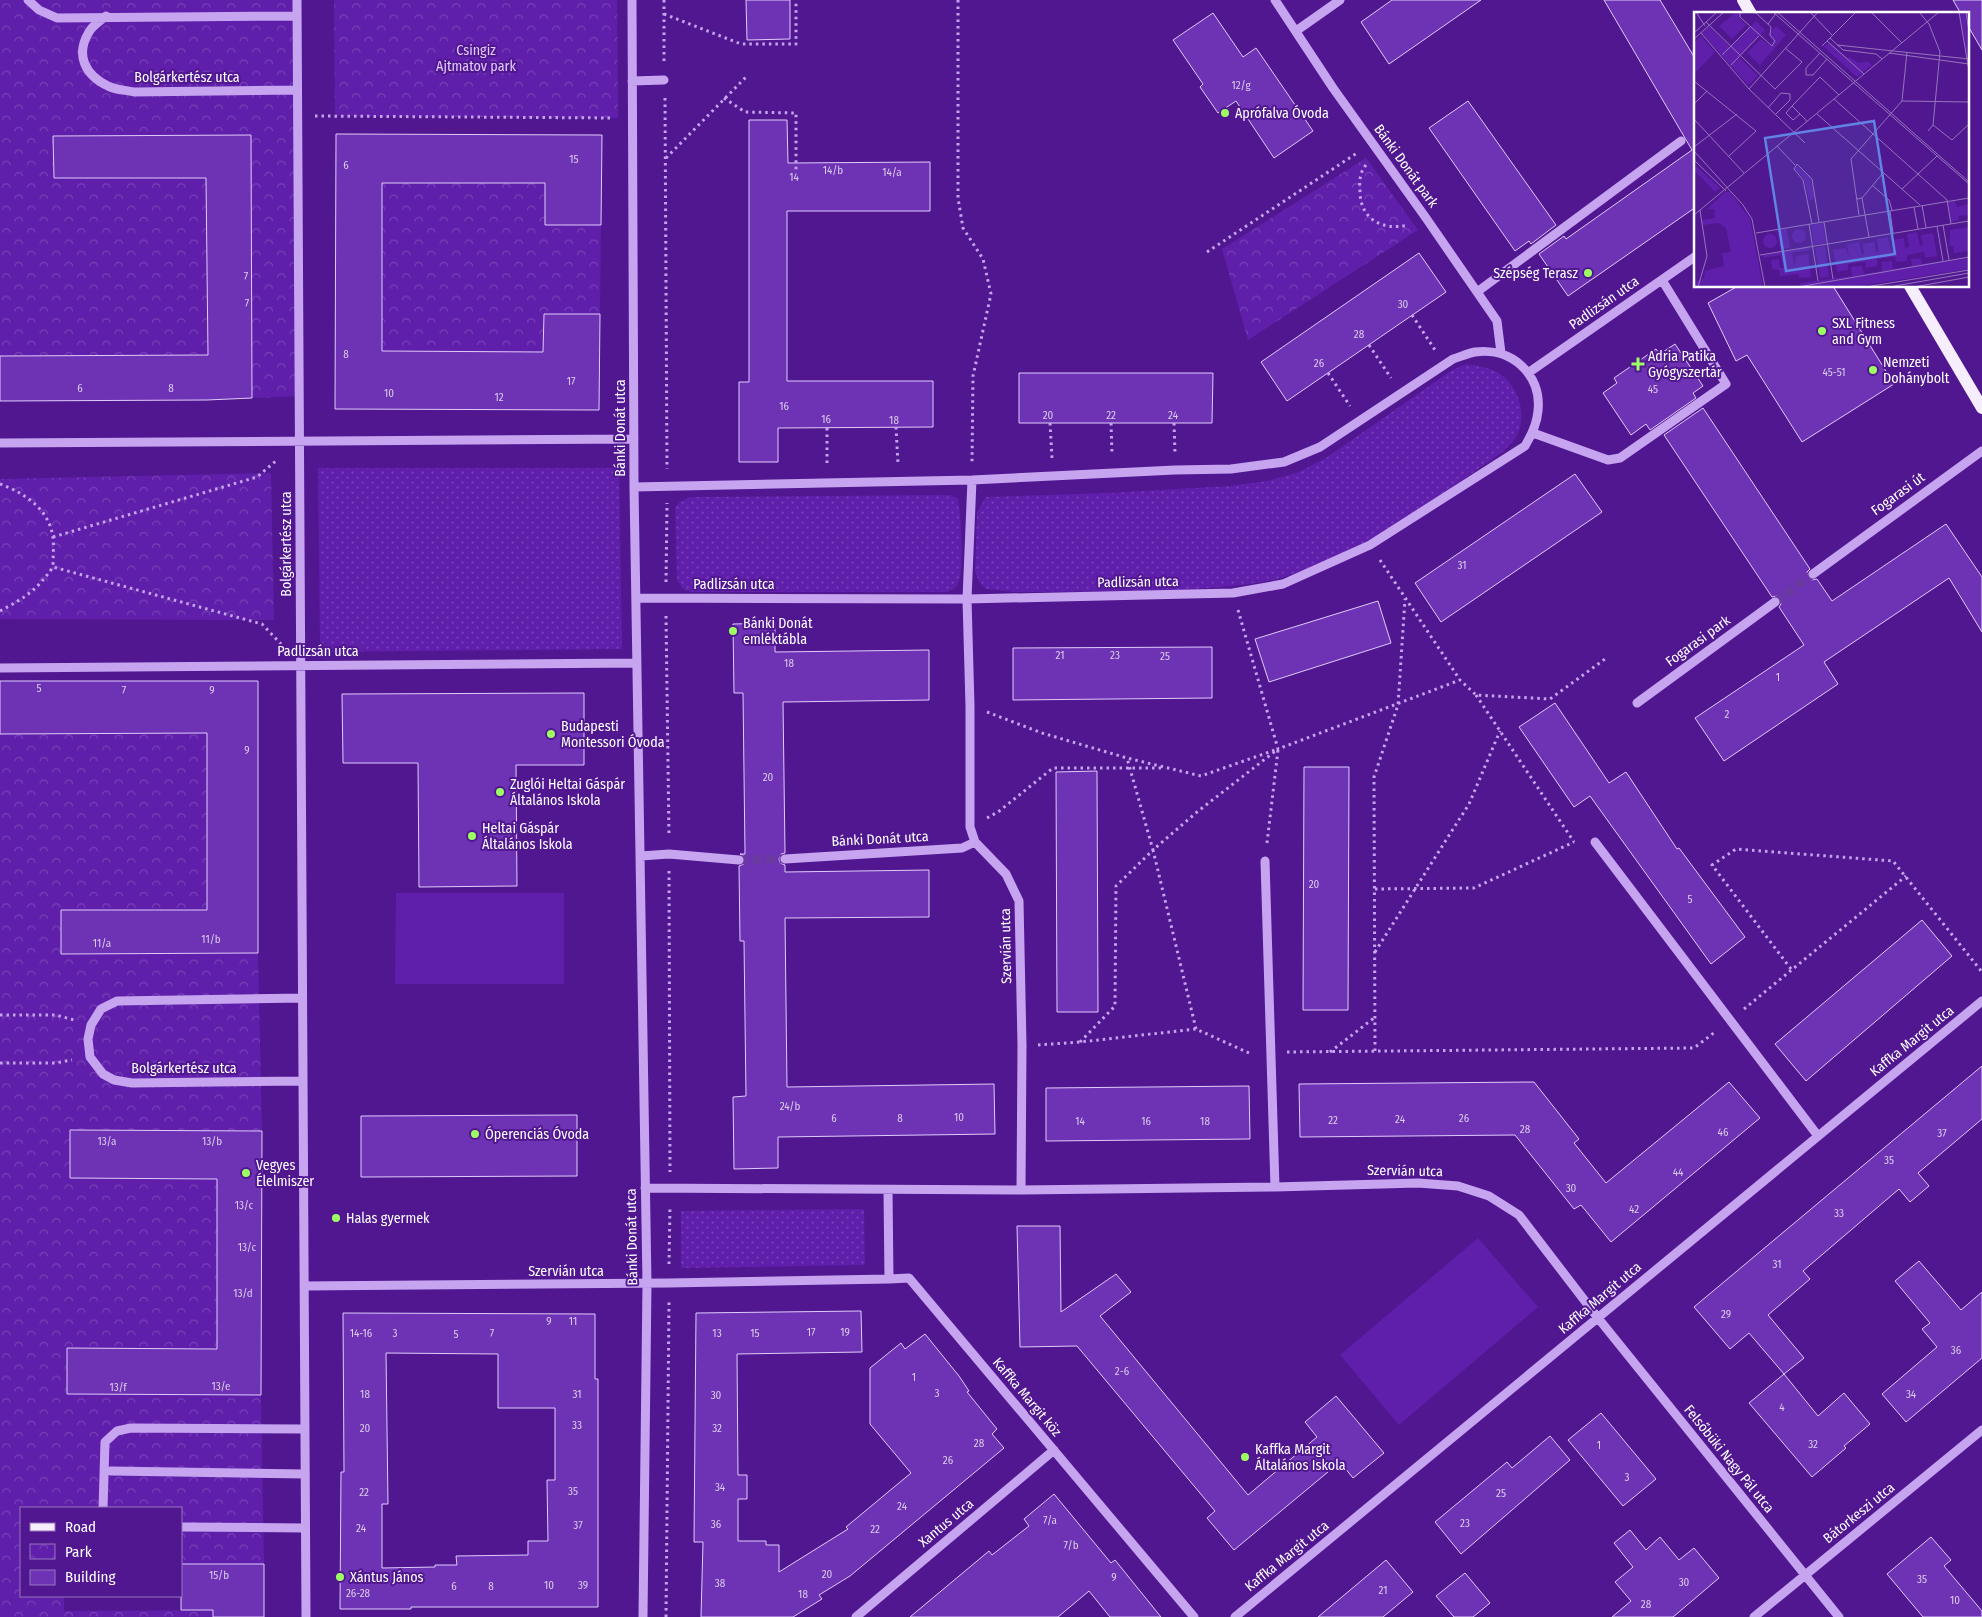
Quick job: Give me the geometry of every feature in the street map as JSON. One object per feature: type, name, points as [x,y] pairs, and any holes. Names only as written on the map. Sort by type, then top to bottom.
[{"type":"main road","points":[[1743,0],[1750,12]]},
{"type":"main road","points":[[1911,288],[1982,408]]},
{"type":"street","points":[[28,0],[39,10],[57,18],[106,16],[297,16]]},
{"type":"street","name":"Bolgárkertész utca","points":[[297,0],[306,1617]]},
{"type":"street","name":"Bánki Donát utca","points":[[632,0],[636,663],[641,856],[647,1284],[643,1617]]},
{"type":"street","name":"Bánki Donát park","points":[[1275,0],[1372,144],[1497,321],[1501,353]]},
{"type":"street","points":[[1296,31],[1340,0]]},
{"type":"street","name":"Bolgárkertész utca","points":[[106,16],[90,31],[82,47],[85,67],[93,76],[109,86],[134,92],[297,90]]},
{"type":"street","points":[[632,81],[664,80]]},
{"type":"street","points":[[1477,292],[1681,141]]},
{"type":"street","name":"Padlizsán utca","points":[[1528,373],[1694,257]]},
{"type":"street","points":[[1532,433],[1608,460],[1620,458],[1726,384],[1662,280]]},
{"type":"street","name":"Padlizsán utca","points":[[634,487],[972,480],[1230,469],[1284,462],[1320,447],[1453,359],[1475,352],[1501,353],[1519,362],[1528,373],[1536,389],[1538,410],[1532,433],[1524,446],[1370,545],[1283,584],[1233,593],[967,599],[636,598]]},
{"type":"street","points":[[0,443],[634,439]]},
{"type":"street","name":"Fogarasi út","points":[[1813,574],[1982,451]]},
{"type":"street","name":"Szervián utca","points":[[972,480],[967,599],[970,706],[970,827],[975,842],[1006,874],[1019,901],[1022,1046],[1021,1190]]},
{"type":"street","name":"Fogarasi park","points":[[1637,703],[1775,602]]},
{"type":"street","name":"Padlizsán utca","points":[[0,668],[636,663]]},
{"type":"street","name":"Bánki Donát utca","points":[[785,859],[962,848],[975,842]]},
{"type":"street","points":[[1595,842],[1818,1136]]},
{"type":"street","points":[[641,856],[669,854],[739,860]]},
{"type":"street","points":[[1265,861],[1275,1187]]},
{"type":"street","points":[[90,1057],[88,1039],[91,1025],[101,1008],[117,1001],[302,998]]},
{"type":"street","name":"Kaffka Margit utca","points":[[1234,1617],[1982,1001]]},
{"type":"street","name":"Bolgárkertész utca","points":[[90,1057],[103,1074],[114,1080],[132,1083],[303,1082]]},
{"type":"street","name":"Szervián utca","points":[[646,1188],[1021,1190],[1418,1183],[1458,1186],[1489,1196],[1519,1215],[1598,1318]]},
{"type":"street","points":[[888,1190],[889,1279]]},
{"type":"street","name":"Kaffka Margit köz","points":[[889,1279],[909,1278],[1194,1617]]},
{"type":"street","name":"Szervián utca","points":[[304,1286],[647,1284],[889,1279]]},
{"type":"street","name":"Felsőbüki Nagy Pál utca","points":[[1598,1318],[1839,1617]]},
{"type":"street","points":[[103,1507],[105,1442],[117,1431],[131,1428],[305,1429]]},
{"type":"street","name":"Bátorkeszi utca","points":[[1754,1617],[1982,1430]]},
{"type":"street","name":"Xantus utca","points":[[856,1617],[1054,1450]]},
{"type":"street","points":[[111,1471],[305,1474]]},
{"type":"street","points":[[182,1527],[305,1528]]},
{"type":"path","points":[[664,0],[664,80]]},
{"type":"path","points":[[664,14],[741,44],[796,44],[796,0]]},
{"type":"path","points":[[958,0],[958,198],[963,228],[984,259],[992,294],[973,376],[972,480]]},
{"type":"path","points":[[666,158],[746,77]]},
{"type":"path","points":[[724,98],[744,112],[796,113],[796,173]]},
{"type":"path","points":[[297,116],[632,118]]},
{"type":"path","points":[[1207,252],[1372,144]]},
{"type":"path","points":[[1379,153],[1369,160],[1362,170],[1360,201],[1365,214],[1391,227],[1411,224],[1426,218]]},
{"type":"path","points":[[1412,315],[1445,365]]},
{"type":"path","points":[[1370,345],[1402,393]]},
{"type":"path","points":[[1328,373],[1359,421]]},
{"type":"path","points":[[1050,423],[1052,476]]},
{"type":"path","points":[[1111,423],[1112,473]]},
{"type":"path","points":[[1174,423],[1175,470]]},
{"type":"path","points":[[896,427],[898,482]]},
{"type":"path","points":[[826,428],[828,483]]},
{"type":"path","points":[[53,537],[257,477],[299,442]]},
{"type":"path","points":[[0,484],[30,498],[46,517],[53,537],[53,567],[40,585],[26,597],[0,611]]},
{"type":"path","points":[[1370,545],[1460,680],[1476,695],[1574,842]]},
{"type":"path","points":[[53,567],[262,624],[300,665]]},
{"type":"path","points":[[1233,593],[1278,749],[1265,861]]},
{"type":"path","points":[[1375,1051],[1374,777],[1398,705],[1405,599]]},
{"type":"path","points":[[1476,695],[1550,699],[1605,659]]},
{"type":"path","points":[[970,706],[1042,733],[1127,758],[1201,776],[1398,705],[1460,680]]},
{"type":"path","points":[[1375,953],[1469,804],[1500,731]]},
{"type":"path","points":[[1080,1042],[1116,1006],[1116,886],[1153,850],[1197,812],[1278,749]]},
{"type":"path","points":[[1127,758],[1153,850],[1196,1028]]},
{"type":"path","points":[[970,827],[998,812],[1053,768],[1170,768]]},
{"type":"path","points":[[1375,889],[1474,888],[1574,842],[1595,842]]},
{"type":"path","points":[[1791,969],[1712,865],[1736,848],[1893,861],[1982,972]]},
{"type":"path","points":[[1022,1046],[1080,1042],[1196,1028],[1249,1053],[1694,1048],[1906,876]]},
{"type":"path","points":[[0,1015],[56,1015],[91,1025]]},
{"type":"path","points":[[1330,1052],[1375,1018]]},
{"type":"path","points":[[0,1062],[56,1063],[90,1057]]},
{"type":"green space","points":[[0,0],[297,0],[299,396],[252,398],[250,135],[53,136],[54,178],[206,178],[208,355],[0,356]]},
{"type":"green space","name":"Csingiz Ajtmatov park","points":[[334,0],[617,0],[618,118],[335,116]]},
{"type":"green space","points":[[1366,158],[1418,230],[1248,340],[1222,249]]},
{"type":"green space","points":[[382,183],[545,183],[545,225],[601,225],[600,314],[544,314],[543,352],[382,351]]},
{"type":"green space","points":[[1467,364],[1494,370],[1505,377],[1511,385],[1520,402],[1521,412],[1519,431],[1515,439],[1504,451],[1402,522],[1366,544],[1318,567],[1274,580],[1243,585],[1175,591],[1015,592],[986,589],[979,582],[975,571],[977,512],[986,497],[1108,493],[1230,486],[1267,481],[1299,472],[1326,458],[1452,370]]},
{"type":"green space","points":[[318,468],[619,468],[622,649],[320,652]]},
{"type":"green space","points":[[271,473],[274,620],[0,619],[0,479]]},
{"type":"green space","points":[[950,495],[958,499],[962,558],[957,586],[947,592],[691,592],[684,590],[677,580],[675,507],[690,497]]},
{"type":"green space","points":[[207,733],[207,910],[61,910],[61,954],[258,953],[262,1131],[70,1131],[70,1178],[217,1179],[217,1349],[67,1348],[67,1393],[261,1395],[264,1564],[182,1564],[182,1507],[20,1507],[20,1597],[64,1597],[64,1611],[213,1610],[213,1617],[0,1617],[0,734]]},
{"type":"green space","points":[[396,893],[564,893],[564,984],[395,984]]},
{"type":"green space","points":[[864,1209],[865,1265],[681,1268],[681,1211]]},
{"type":"green space","points":[[1478,1238],[1538,1307],[1399,1425],[1340,1355]]},
{"type":"building","points":[[746,0],[790,0],[790,39],[747,40]]},
{"type":"building","points":[[1392,0],[1481,0],[1389,64],[1361,22]]},
{"type":"building","points":[[1604,0],[1660,0],[1694,57],[1694,208],[1568,296],[1539,254],[1564,236],[1566,239],[1692,150]]},
{"type":"building","points":[[1953,0],[1982,0],[1982,50],[1970,29],[1970,12],[1960,12]]},
{"type":"building","name":"Aprófalva Óvoda","points":[[1213,13],[1243,57],[1256,48],[1313,131],[1274,158],[1236,101],[1218,113],[1200,87],[1203,84],[1173,40]]},
{"type":"building","points":[[1468,101],[1556,225],[1531,244],[1529,241],[1515,251],[1429,128]]},
{"type":"building","points":[[749,120],[787,120],[788,163],[930,162],[930,211],[787,211],[787,381],[933,381],[933,427],[778,428],[778,462],[739,462],[739,382],[749,382]]},
{"type":"building","points":[[336,134],[602,135],[601,225],[545,225],[545,183],[382,183],[382,351],[543,352],[544,314],[600,314],[599,410],[335,409]]},
{"type":"building","points":[[251,135],[252,398],[0,401],[0,356],[208,355],[206,178],[54,178],[53,136]]},
{"type":"building","points":[[1419,253],[1446,292],[1287,401],[1261,362]]},
{"type":"building","points":[[1734,288],[1834,288],[1894,384],[1802,442],[1747,355],[1736,361],[1708,303]]},
{"type":"building","points":[[1675,344],[1703,386],[1693,393],[1696,398],[1650,430],[1646,424],[1631,435],[1603,393],[1617,383],[1614,378],[1656,349],[1660,354]]},
{"type":"building","points":[[1019,373],[1213,373],[1212,423],[1019,423]]},
{"type":"building","points":[[1703,408],[1810,569],[1807,572],[1808,577],[1811,580],[1817,579],[1832,601],[1946,524],[1982,577],[1982,632],[1949,578],[1824,662],[1838,684],[1724,761],[1695,718],[1804,645],[1779,607],[1781,604],[1780,599],[1777,596],[1772,597],[1664,435]]},
{"type":"building","points":[[1575,474],[1602,512],[1441,622],[1415,583]]},
{"type":"building","points":[[1378,601],[1391,643],[1269,682],[1255,639]]},
{"type":"building","points":[[775,623],[775,652],[929,650],[929,700],[783,702],[785,853],[781,854],[779,859],[780,863],[785,865],[785,872],[929,870],[929,917],[785,918],[787,1087],[994,1084],[995,1134],[778,1137],[778,1168],[734,1169],[733,1097],[746,1096],[744,941],[740,941],[739,866],[744,864],[745,860],[743,855],[740,854],[745,854],[743,693],[734,693],[733,624]]},
{"type":"building","points":[[1212,647],[1212,698],[1013,700],[1013,648]]},
{"type":"building","points":[[0,681],[258,681],[258,953],[61,954],[61,910],[207,910],[207,733],[0,734]]},
{"type":"building","name":"Zuglói Heltai Gáspár Általános Iskola","points":[[584,693],[584,765],[516,765],[517,886],[419,887],[418,763],[343,763],[342,694]]},
{"type":"building","points":[[1555,703],[1609,783],[1626,772],[1677,849],[1679,848],[1745,937],[1711,964],[1590,796],[1574,807],[1519,727]]},
{"type":"building","points":[[1304,767],[1349,767],[1348,1010],[1303,1010]]},
{"type":"building","points":[[1097,771],[1098,1012],[1057,1012],[1056,772]]},
{"type":"building","points":[[1922,920],[1952,956],[1806,1081],[1775,1044]]},
{"type":"building","points":[[1982,1066],[1982,1119],[1918,1173],[1929,1186],[1910,1202],[1899,1189],[1803,1271],[1810,1279],[1768,1315],[1804,1358],[1784,1374],[1749,1333],[1730,1349],[1694,1307]]},
{"type":"building","points":[[1534,1082],[1579,1139],[1574,1143],[1606,1183],[1729,1082],[1760,1118],[1611,1242],[1581,1205],[1574,1209],[1515,1135],[1300,1137],[1299,1084]]},
{"type":"building","points":[[1249,1086],[1250,1139],[1046,1141],[1046,1088]]},
{"type":"building","points":[[577,1115],[577,1176],[361,1177],[361,1116]]},
{"type":"building","points":[[70,1130],[262,1131],[261,1395],[67,1394],[67,1348],[217,1349],[217,1179],[70,1178]]},
{"type":"building","points":[[1017,1226],[1060,1226],[1061,1312],[1116,1274],[1131,1292],[1100,1316],[1248,1495],[1317,1437],[1305,1422],[1336,1396],[1384,1453],[1353,1478],[1340,1462],[1234,1550],[1207,1518],[1215,1511],[1077,1346],[1020,1347]]},
{"type":"building","points":[[1919,1261],[1961,1310],[1982,1292],[1982,1358],[1906,1422],[1882,1394],[1937,1347],[1922,1329],[1930,1323],[1895,1281]]},
{"type":"building","points":[[861,1311],[862,1352],[737,1354],[738,1475],[747,1475],[747,1499],[738,1499],[738,1541],[766,1541],[766,1545],[779,1545],[779,1572],[848,1529],[846,1527],[911,1473],[870,1424],[870,1368],[901,1343],[905,1349],[925,1334],[959,1376],[969,1391],[967,1392],[997,1429],[992,1434],[1004,1448],[850,1576],[819,1595],[822,1599],[793,1617],[701,1617],[703,1542],[694,1542],[696,1313]]},
{"type":"building","points":[[343,1313],[595,1314],[595,1379],[598,1379],[598,1607],[340,1609],[341,1472],[344,1472]],"holes":[[[386,1353],[498,1354],[498,1408],[555,1408],[555,1480],[547,1480],[548,1541],[528,1541],[528,1555],[456,1556],[457,1565],[382,1568],[382,1504],[388,1504]]]},
{"type":"building","points":[[1784,1374],[1818,1416],[1844,1393],[1870,1424],[1844,1446],[1846,1448],[1812,1477],[1749,1403]]},
{"type":"building","points":[[1601,1413],[1656,1479],[1623,1506],[1568,1440]]},
{"type":"building","points":[[1550,1436],[1570,1460],[1461,1554],[1435,1522],[1507,1462],[1512,1468]]},
{"type":"building","points":[[1054,1494],[1111,1563],[1115,1560],[1161,1617],[1110,1617],[1089,1591],[1058,1617],[910,1617],[989,1551],[992,1555],[1029,1526],[1024,1519]]},
{"type":"building","points":[[1630,1530],[1646,1550],[1660,1537],[1679,1560],[1694,1548],[1719,1578],[1673,1617],[1612,1617],[1631,1601],[1615,1582],[1633,1567],[1614,1543]]},
{"type":"building","points":[[1931,1537],[1951,1560],[1944,1566],[1982,1611],[1982,1617],[1923,1617],[1887,1574]]},
{"type":"building","points":[[1386,1560],[1413,1592],[1383,1617],[1318,1617]]},
{"type":"building","points":[[182,1564],[264,1564],[264,1617],[213,1617],[213,1610],[181,1610]]},
{"type":"building","points":[[1465,1573],[1490,1603],[1473,1617],[1454,1617],[1436,1596]]},
{"type":"tunnel","points":[[1775,602],[1813,574]]},
{"type":"tunnel","points":[[739,860],[785,859]]},
{"type":"place","name":"Aprófalva Óvoda","points":[[1225,113]]},
{"type":"place","name":"Szépség Terasz","points":[[1588,273]]},
{"type":"place","name":"SXL Fitness and Gym","points":[[1822,331]]},
{"type":"place","name":"Adria Patika Gyógyszertár","points":[[1638,364]]},
{"type":"place","name":"Nemzeti Dohánybolt","points":[[1873,370]]},
{"type":"place","name":"Bánki Donát emléktábla","points":[[733,631]]},
{"type":"place","name":"Budapesti Montessori Óvoda","points":[[551,734]]},
{"type":"place","name":"Zuglói Heltai Gáspár Általános Iskola","points":[[500,792]]},
{"type":"place","name":"Heltai Gáspár Általános Iskola","points":[[472,836]]},
{"type":"place","name":"Óperenciás Óvoda","points":[[475,1134]]},
{"type":"place","name":"Vegyes Élelmiszer","points":[[246,1173]]},
{"type":"place","name":"Halas gyermek","points":[[336,1218]]},
{"type":"place","name":"Kaffka Margit Általános Iskola","points":[[1245,1457]]},
{"type":"place","name":"Xántus János","points":[[340,1577]]}]
